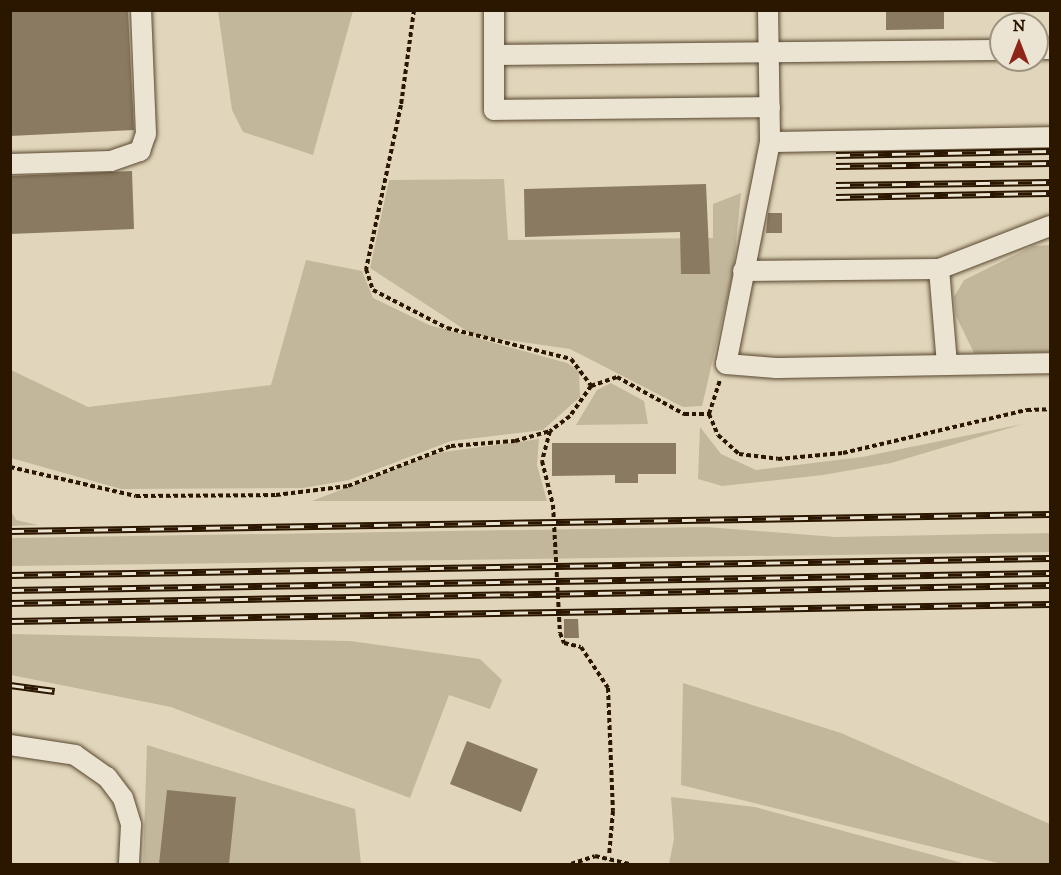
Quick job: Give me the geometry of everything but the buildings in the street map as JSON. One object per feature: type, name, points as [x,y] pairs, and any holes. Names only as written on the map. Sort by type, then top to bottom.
[{"type":"lane","points":[[10,164],[111,161],[140,151],[146,134],[141,10]]},
{"type":"lane","points":[[494,10],[494,110],[770,107]]},
{"type":"lane","points":[[768,10],[770,142],[726,364],[1050,363]]},
{"type":"lane","points":[[494,55],[989,50]]},
{"type":"lane","points":[[770,142],[1050,137]]},
{"type":"lane","points":[[743,270],[939,269],[1050,226]]},
{"type":"lane","points":[[939,269],[947,365]]},
{"type":"lane","points":[[10,745],[75,755],[106,777],[123,798],[131,825],[129,864]]},
{"type":"path","points":[[414,10],[367,280],[372,290],[447,328],[571,359],[591,386]]},
{"type":"path","points":[[726,364],[709,414],[718,435],[739,454],[778,459],[843,453],[1027,410],[1050,410]]},
{"type":"path","points":[[10,467],[93,488],[168,497],[327,490],[434,450],[550,431],[570,416],[591,386],[617,376],[684,414],[709,414]]},
{"type":"path","points":[[550,431],[542,461],[551,489],[560,633],[564,643],[581,647],[608,688],[614,811],[609,856]]},
{"type":"path","points":[[571,864],[609,856],[629,864]]},
{"type":"shaded area","points":[[218,11],[353,11],[313,155],[243,132],[232,110]]},
{"type":"shaded area","points":[[504,179],[508,240],[713,238],[713,204],[741,193],[733,273],[702,406],[683,407],[570,349],[473,335],[370,268],[389,180]]},
{"type":"shaded area","points":[[1050,245],[1050,352],[974,353],[956,316],[954,297],[964,280],[1033,246]]},
{"type":"shaded area","points":[[306,260],[362,271],[373,298],[429,325],[567,363],[579,371],[580,397],[543,430],[451,441],[349,480],[303,488],[121,489],[11,458],[11,370],[88,407],[271,385]]},
{"type":"shaded area","points":[[611,383],[644,401],[648,424],[576,425],[597,390]]},
{"type":"shaded area","points":[[1023,424],[891,463],[823,475],[722,486],[698,479],[700,427],[721,454],[756,470],[862,457]]},
{"type":"shaded area","points":[[539,439],[537,465],[547,501],[312,501],[436,453]]},
{"type":"shaded area","points":[[11,511],[16,520],[38,525],[11,526]]},
{"type":"shaded area","points":[[706,527],[836,537],[1050,533],[1050,552],[11,566],[11,538]]},
{"type":"shaded area","points":[[10,634],[350,641],[480,659],[502,680],[490,709],[449,695],[410,798],[171,707],[11,675]]},
{"type":"shaded area","points":[[683,683],[841,733],[1050,824],[1050,864],[1002,864],[681,785]]},
{"type":"shaded area","points":[[147,745],[355,809],[361,864],[143,864]]},
{"type":"shaded area","points":[[671,797],[755,807],[966,864],[669,864],[674,839]]},
{"type":"railway","points":[[836,155],[1050,151]]},
{"type":"railway","points":[[836,166],[1050,163]]},
{"type":"railway","points":[[836,185],[1050,182]]},
{"type":"railway","points":[[836,197],[1050,193]]},
{"type":"railway","points":[[10,531],[1050,514]]},
{"type":"railway","points":[[10,575],[1050,558]]},
{"type":"railway","points":[[10,590],[1050,573]]},
{"type":"railway","points":[[10,603],[1050,585]]},
{"type":"railway","points":[[10,621],[1050,604]]},
{"type":"railway","points":[[10,685],[55,691]]}]
